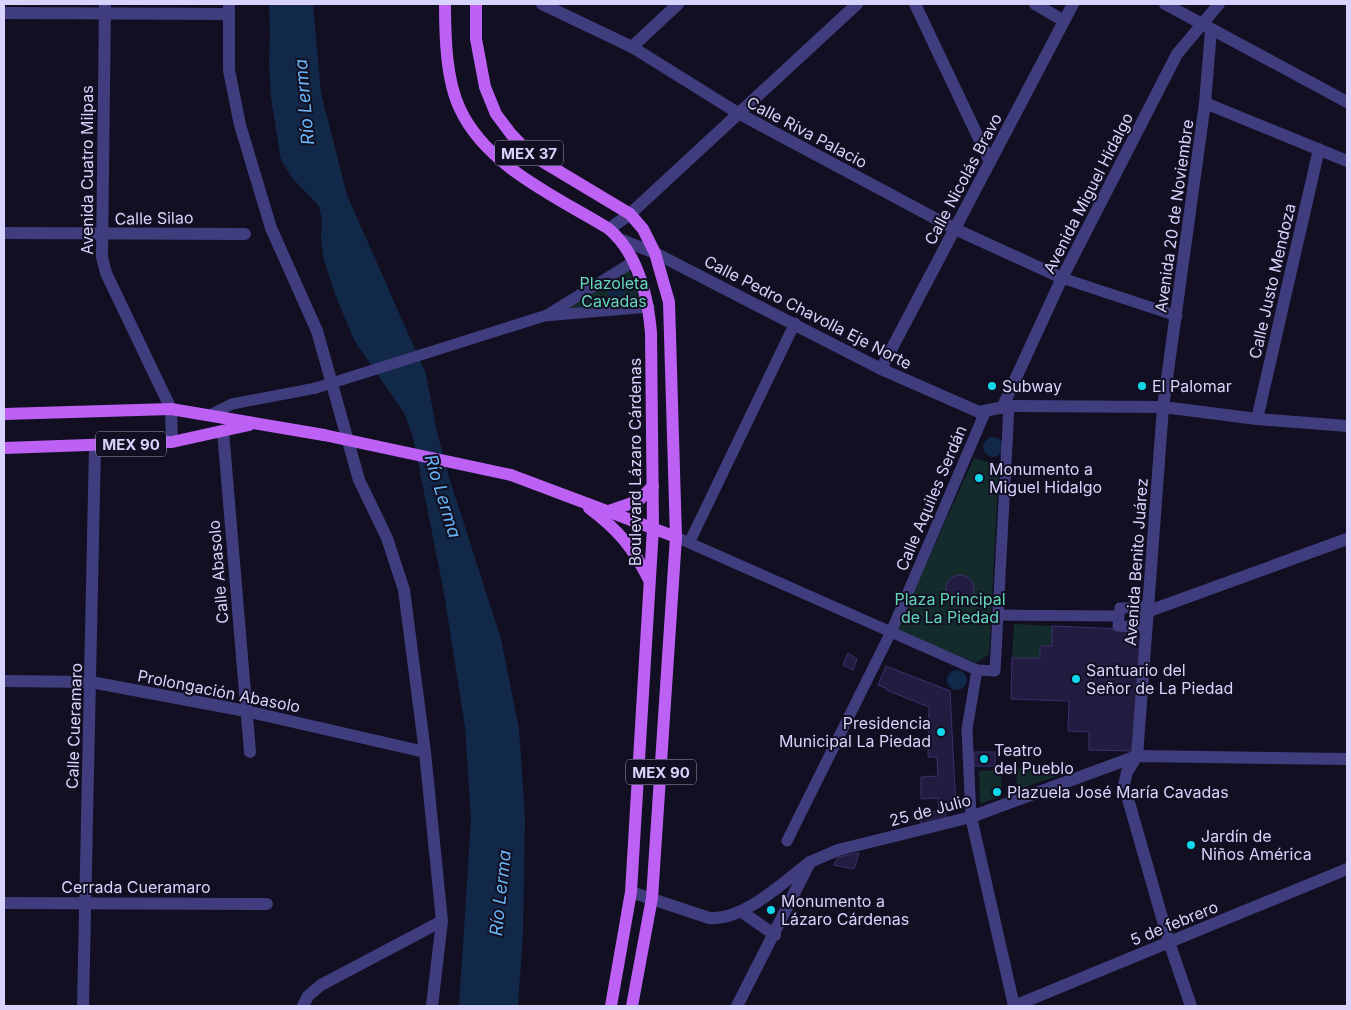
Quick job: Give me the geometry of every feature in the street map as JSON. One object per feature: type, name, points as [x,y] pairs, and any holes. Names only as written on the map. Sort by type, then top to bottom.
[{"type":"main road","name":"Boulevard Lázaro Cárdenas","points":[[445,4],[448,60],[459,107],[473,132],[492,154],[507,165],[609,229],[622,240],[633,262],[649,307],[654,528],[631,892],[611,1006]]},
{"type":"main road","name":"MEX 37","points":[[476,4],[478,57],[485,87],[501,120],[530,154],[630,214],[643,228],[655,253],[670,312],[676,536]]},
{"type":"main road","name":"MEX 90","points":[[4,414],[171,409],[324,435],[512,475],[676,536],[652,898],[632,1006]]},
{"type":"main road","name":"MEX 90","points":[[4,448],[172,442],[256,424]]},
{"type":"main road","points":[[609,511],[638,501],[653,486]]},
{"type":"main road","name":"MEX 90","points":[[577,500],[612,526],[626,540],[638,556],[650,583]]},
{"type":"street","name":"Calle Riva Palacio","points":[[542,4],[632,47],[738,113],[955,229],[1062,278]]},
{"type":"street","points":[[632,47],[678,4]]},
{"type":"street","points":[[609,229],[630,214],[857,4]]},
{"type":"street","points":[[916,4],[990,162]]},
{"type":"street","points":[[1035,4],[1064,21]]},
{"type":"street","name":"Calle Nicolás Bravo","points":[[881,368],[1073,4]]},
{"type":"street","points":[[1164,4],[1347,102]]},
{"type":"street","name":"Avenida Miguel Hidalgo","points":[[1006,407],[1062,278],[1177,54],[1206,27],[1219,4]]},
{"type":"street","points":[[4,13],[105,8],[229,9],[229,70],[240,125],[272,228],[317,332],[359,480],[387,538],[404,590],[425,752],[442,921],[432,1006]]},
{"type":"street","name":"Avenida Cuatro Milpas","points":[[105,8],[100,235],[102,257],[106,273],[171,409],[172,442]]},
{"type":"street","name":"Avenida 20 de Noviembre","points":[[1163,407],[1205,103],[1206,27]]},
{"type":"street","points":[[1205,103],[1347,161]]},
{"type":"street","name":"Calle Justo Mendoza","points":[[1257,419],[1319,150]]},
{"type":"street","name":"Calle Silao","points":[[4,233],[100,235],[245,234]]},
{"type":"street","name":"Calle Pedro Chavolla Eje Norte","points":[[622,240],[655,253],[881,368],[982,411]]},
{"type":"street","points":[[544,316],[633,262]]},
{"type":"street","points":[[1062,278],[1177,316]]},
{"type":"street","points":[[210,415],[232,404],[316,388],[544,316],[649,307]]},
{"type":"street","points":[[690,541],[795,323]]},
{"type":"street","points":[[982,411],[1006,407],[1163,407],[1257,419],[1347,426]]},
{"type":"street","points":[[676,536],[977,670],[995,671],[1006,407]]},
{"type":"street","name":"Avenida Benito Juárez","points":[[1163,407],[1137,756],[1127,772],[1124,785],[1169,942],[1191,1006]]},
{"type":"street","name":"Calle Aquiles Serdán","points":[[787,841],[891,632],[982,411]]},
{"type":"street","name":"Calle Abasolo","points":[[222,431],[250,752]]},
{"type":"street","name":"Calle Cueramaro","points":[[83,1006],[95,446]]},
{"type":"street","points":[[998,615],[1119,616],[1118,626],[1142,627],[1147,615],[1347,539]]},
{"type":"street","points":[[977,670],[967,729],[970,817],[1014,1006]]},
{"type":"street","name":"Prolongación Abasolo","points":[[4,681],[91,682],[246,711],[425,752]]},
{"type":"street","points":[[1137,756],[1347,759]]},
{"type":"street","name":"25 de Julio","points":[[742,912],[810,862],[838,850],[970,817],[1137,756]]},
{"type":"street","points":[[737,1006],[810,862]]},
{"type":"street","name":"5 de febrero","points":[[1014,1006],[1347,869]]},
{"type":"street","points":[[631,892],[709,918],[722,919],[742,912],[774,935]]},
{"type":"street","name":"Cerrada Cueramaro","points":[[4,903],[267,904]]},
{"type":"street","points":[[303,1006],[308,996],[321,985],[442,921]]},
{"type":"green space","name":"Plazoleta Cavadas","points":[[623,261],[637,285],[642,312],[529,322]]},
{"type":"green space","name":"Plaza Principal de La Piedad","points":[[974,458],[999,465],[989,654],[976,663],[896,630]]},
{"type":"green space","points":[[1014,624],[1052,626],[1052,646],[1040,646],[1040,658],[1012,658]]},
{"type":"green space","points":[[1063,767],[1063,774],[1017,790],[1016,769]]},
{"type":"green space","points":[[1001,770],[1002,796],[980,804],[979,771]]},
{"type":"water","name":"Río Lerma","points":[[269,4],[313,4],[321,93],[347,195],[426,374],[437,432],[449,477],[501,639],[519,729],[525,817],[523,933],[518,1006],[459,1006],[471,819],[465,727],[444,593],[413,437],[404,413],[354,340],[335,294],[324,260],[321,239],[322,221],[319,206],[292,178],[281,160],[271,98]]},
{"type":"water","points":[[613,284],[619,284],[624,289],[622,298],[613,300],[608,295],[608,289]]},
{"type":"water","points":[[993,437],[1000,440],[1003,447],[1000,454],[993,457],[986,454],[983,447],[986,440]]},
{"type":"water","points":[[957,670],[964,673],[967,680],[964,687],[957,690],[950,687],[947,680],[950,673]]},
{"type":"building","points":[[960,575],[970,579],[974,589],[970,599],[960,603],[950,599],[946,589],[950,579]]},
{"type":"building","name":"Santuario del Señor de La Piedad","points":[[1052,626],[1144,630],[1134,751],[1089,750],[1089,732],[1068,731],[1069,701],[1011,699],[1012,658],[1040,658],[1040,646],[1052,646]]},
{"type":"building","points":[[848,653],[857,659],[853,670],[843,665]]},
{"type":"building","name":"Presidencia Municipal La Piedad","points":[[886,666],[950,691],[956,809],[945,810],[946,820],[921,825],[920,814],[939,811],[938,798],[921,799],[921,777],[938,776],[937,757],[928,757],[929,707],[878,685]]},
{"type":"building","name":"Teatro del Pueblo","points":[[974,752],[995,752],[995,766],[974,766]]},
{"type":"building","points":[[859,853],[854,869],[834,865],[838,857]]},
{"type":"place","name":"Subway","points":[[992,386]]},
{"type":"place","name":"El Palomar","points":[[1142,386]]},
{"type":"place","name":"Monumento a Miguel Hidalgo","points":[[979,478]]},
{"type":"place","name":"Santuario del Señor de La Piedad","points":[[1076,679]]},
{"type":"place","name":"Presidencia Municipal La Piedad","points":[[941,732]]},
{"type":"place","name":"Teatro del Pueblo","points":[[984,759]]},
{"type":"place","name":"Plazuela José María Cavadas","points":[[997,792]]},
{"type":"place","name":"Jardín de Niños América","points":[[1191,845]]},
{"type":"place","name":"Monumento a Lázaro Cárdenas","points":[[771,910]]}]
